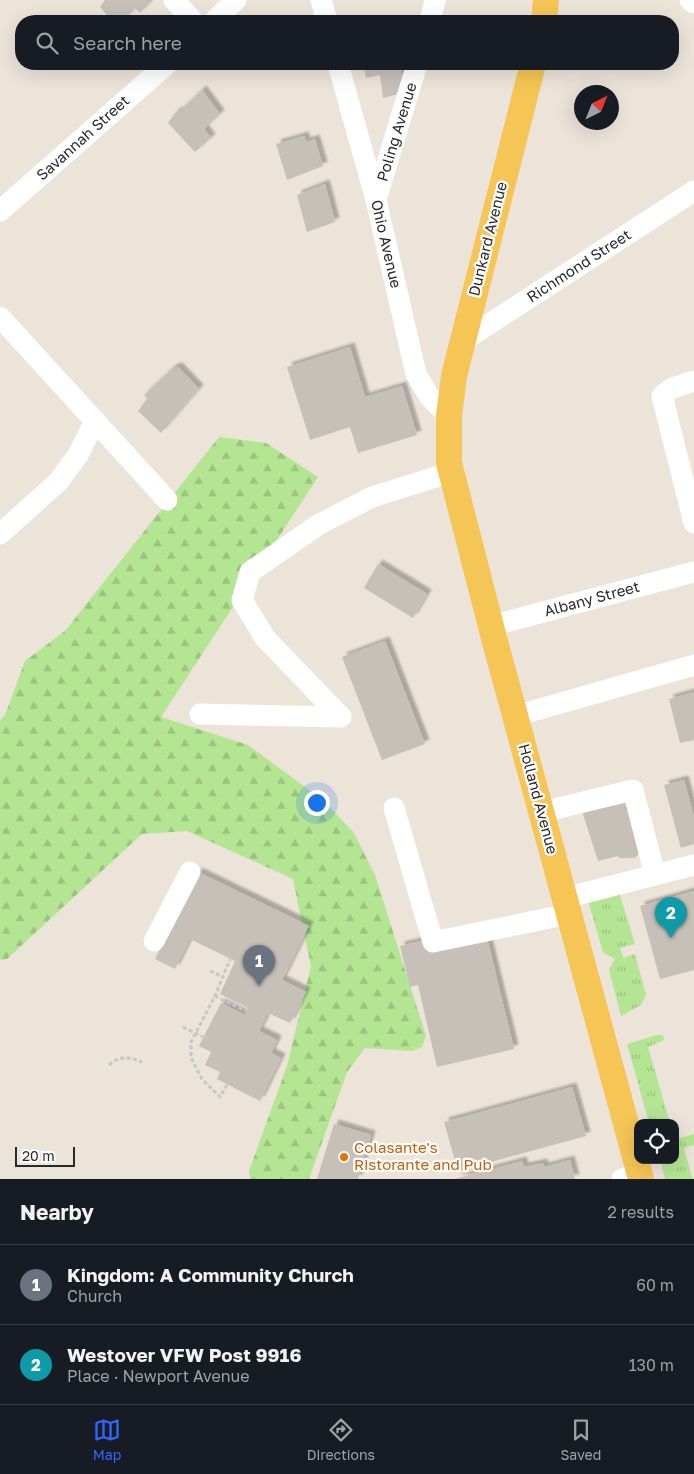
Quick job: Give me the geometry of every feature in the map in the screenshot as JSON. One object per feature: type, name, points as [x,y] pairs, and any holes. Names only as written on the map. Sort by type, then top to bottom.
[{"type":"main road","points":[[545,15],[546,0]]},
{"type":"main road","name":"Dunkard Avenue","points":[[448,416],[454,376],[531,70]]},
{"type":"main road","name":"Holland Avenue","points":[[448,416],[449,463],[490,626],[567,906],[634,1177]]},
{"type":"street","points":[[174,0],[188,15]]},
{"type":"street","points":[[220,15],[236,0]]},
{"type":"street","points":[[321,0],[325,15]]},
{"type":"street","points":[[431,15],[435,0]]},
{"type":"street","points":[[690,0],[694,3]]},
{"type":"street","name":"Savannah Street","points":[[0,211],[160,70]]},
{"type":"street","name":"Ohio Avenue","points":[[340,70],[376,200],[416,374],[429,396],[448,416]]},
{"type":"street","name":"Poling Avenue","points":[[376,200],[415,70]]},
{"type":"street","name":"Richmond Street","points":[[463,341],[694,192]]},
{"type":"street","points":[[0,318],[94,423],[122,450],[167,500]]},
{"type":"street","points":[[694,381],[672,388],[662,396],[694,523]]},
{"type":"street","points":[[0,534],[58,482],[78,455],[94,423]]},
{"type":"street","points":[[200,714],[341,717],[265,638],[242,600],[250,572],[318,525],[372,497],[452,472]]},
{"type":"street","name":"Albany Street","points":[[490,626],[694,572]]},
{"type":"street","points":[[515,716],[694,665]]},
{"type":"street","points":[[542,812],[633,790],[655,875]]},
{"type":"street","points":[[394,808],[433,942],[567,906],[655,875],[694,865]]},
{"type":"street","points":[[154,940],[190,872]]},
{"type":"path","points":[[227,1085],[220,1097],[202,1079],[191,1058],[191,1042],[215,996],[230,959]]},
{"type":"path","points":[[210,971],[223,977]]},
{"type":"path","points":[[215,996],[246,1012]]},
{"type":"path","points":[[183,1027],[204,1037]]},
{"type":"path","points":[[109,1065],[123,1057],[132,1057],[142,1062]]},
{"type":"green space","points":[[219,437],[266,443],[318,477],[161,717],[248,745],[324,801],[354,833],[375,875],[426,1036],[422,1047],[412,1051],[365,1048],[347,1072],[309,1179],[250,1179],[249,1171],[287,1066],[311,966],[293,879],[187,831],[142,834],[7,959],[0,960],[0,720],[5,715],[25,661],[65,631]]},
{"type":"green space","points":[[619,892],[635,944],[620,948],[623,958],[635,954],[646,995],[641,1005],[621,1016],[609,970],[615,959],[603,952],[588,901]]},
{"type":"green space","points":[[663,1035],[664,1040],[648,1047],[669,1119],[648,1119],[627,1044]]},
{"type":"green space","points":[[694,1134],[694,1145],[684,1148],[694,1179],[665,1179],[661,1164],[679,1164],[679,1138]]},
{"type":"building","points":[[105,0],[148,0],[150,2],[140,13],[135,8],[128,15],[107,15],[100,7]]},
{"type":"building","points":[[364,70],[401,70],[406,92],[383,98],[380,75],[366,78]]},
{"type":"building","points":[[202,90],[220,114],[204,129],[211,138],[195,152],[168,123],[175,113],[180,111]]},
{"type":"building","points":[[304,136],[306,142],[315,139],[323,166],[287,180],[276,144]]},
{"type":"building","points":[[325,184],[335,222],[307,232],[297,195]]},
{"type":"building","points":[[350,347],[365,397],[402,386],[417,435],[358,453],[350,427],[310,440],[287,367]]},
{"type":"building","points":[[178,367],[199,389],[161,433],[138,411],[147,399],[144,395],[172,369]]},
{"type":"building","points":[[378,564],[427,594],[413,618],[364,588]]},
{"type":"building","points":[[385,641],[425,744],[382,760],[342,657]]},
{"type":"building","points":[[694,692],[694,740],[680,743],[669,699]]},
{"type":"building","points":[[684,780],[694,817],[694,844],[681,848],[664,785]]},
{"type":"building","points":[[625,801],[640,852],[635,858],[619,858],[618,856],[598,861],[582,811]]},
{"type":"building","points":[[198,872],[309,926],[282,980],[306,992],[290,1023],[268,1013],[259,1031],[277,1040],[271,1053],[281,1058],[260,1101],[217,1079],[220,1072],[205,1065],[211,1052],[199,1046],[221,1003],[245,1015],[248,1008],[220,994],[235,961],[190,939],[175,969],[155,959]]},
{"type":"building","points":[[694,891],[694,970],[660,979],[640,906]]},
{"type":"building","points":[[471,929],[486,934],[514,1049],[437,1067],[418,985],[410,987],[400,946]]},
{"type":"building","points":[[572,1087],[586,1136],[458,1171],[444,1122]]},
{"type":"building","name":"Colasante's Ristorante and Pub","points":[[334,1124],[371,1135],[358,1179],[317,1179]]},
{"type":"building","points":[[570,1160],[575,1179],[455,1179],[522,1161],[524,1167],[543,1163],[544,1167]]},
{"type":"place","name":"Westover VFW Post 9916","points":[[671,938]]},
{"type":"place","name":"Kingdom: A Community Church","points":[[259,986]]},
{"type":"place","name":"Colasante's Ristorante and Pub","points":[[344,1157]]}]
